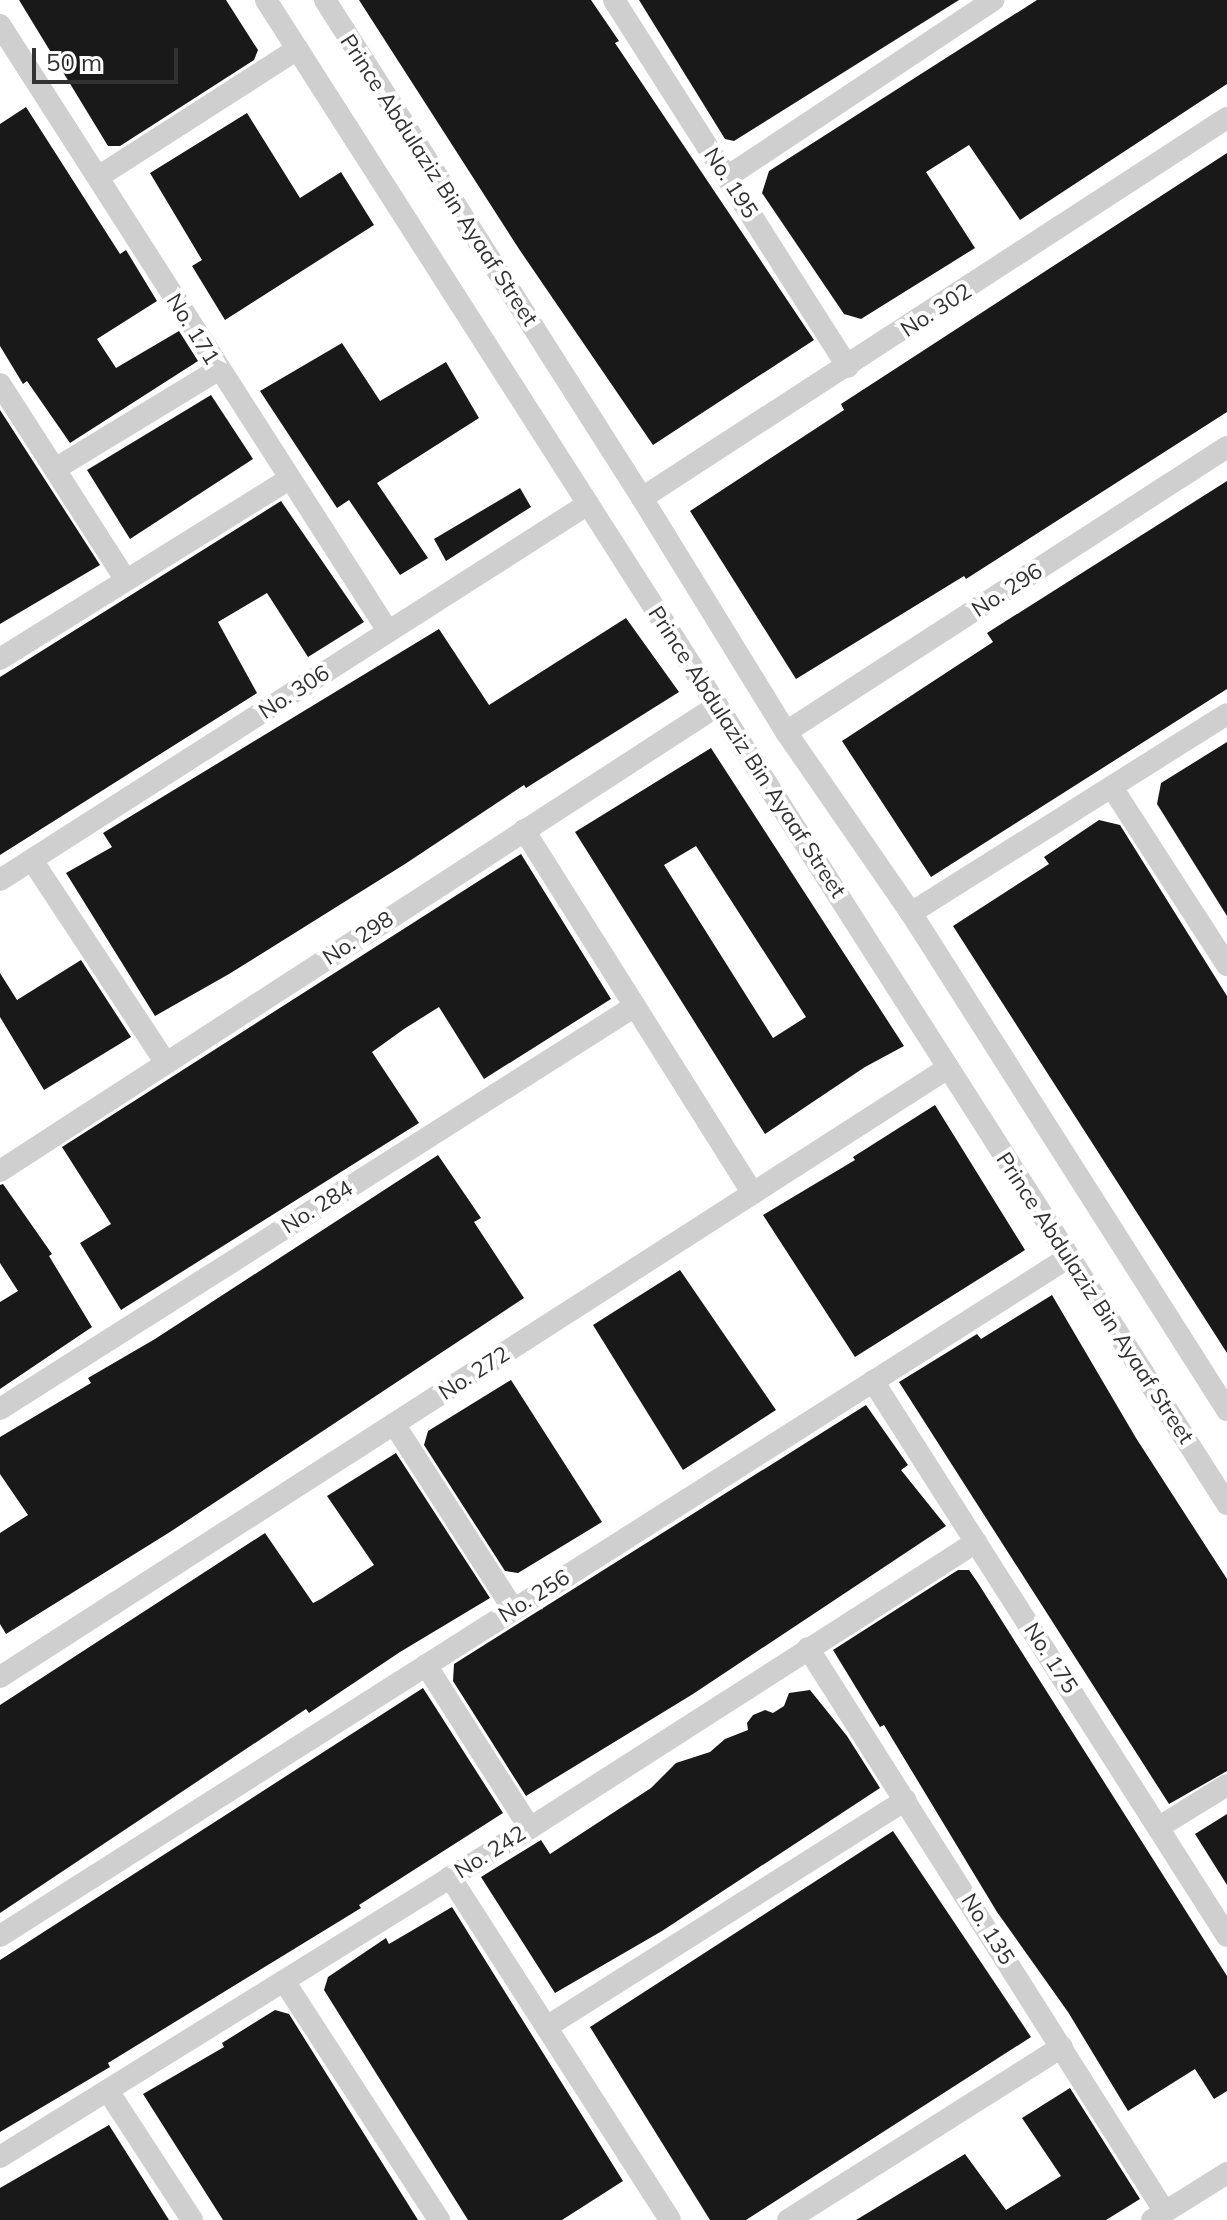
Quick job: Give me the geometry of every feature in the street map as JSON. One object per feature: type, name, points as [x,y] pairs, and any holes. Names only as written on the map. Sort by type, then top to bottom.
[{"type":"street","name":"Prince Abdulaziz Bin Ayaaf Street","points":[[266,0],[1227,1504]]},
{"type":"street","name":"Prince Abdulaziz Bin Ayaaf Street","points":[[325,0],[642,498],[786,732],[911,913],[1227,1410]]},
{"type":"street","name":"No. 195","points":[[614,0],[848,367]]},
{"type":"street","points":[[727,177],[993,0]]},
{"type":"street","name":"No. 171","points":[[0,25],[288,480],[388,631]]},
{"type":"street","points":[[98,177],[297,49]]},
{"type":"street","name":"No. 302","points":[[642,498],[1227,118]]},
{"type":"street","points":[[55,469],[218,370]]},
{"type":"street","points":[[0,385],[126,580]]},
{"type":"street","name":"No. 296","points":[[786,732],[1227,447]]},
{"type":"street","points":[[0,659],[288,480]]},
{"type":"street","name":"No. 306","points":[[0,880],[588,504]]},
{"type":"street","name":"No. 298","points":[[0,1171],[717,706]]},
{"type":"street","points":[[911,913],[1113,789],[1227,714]]},
{"type":"street","points":[[1113,789],[1227,965]]},
{"type":"street","points":[[524,830],[753,1193]]},
{"type":"street","points":[[32,860],[166,1063]]},
{"type":"street","name":"No. 284","points":[[0,1409],[635,1006]]},
{"type":"street","name":"No. 272","points":[[1,1676],[948,1068]]},
{"type":"street","name":"No. 256","points":[[0,1936],[1069,1257]]},
{"type":"street","name":"No. 175","points":[[873,1381],[1227,1936]]},
{"type":"street","points":[[394,1424],[513,1609]]},
{"type":"street","name":"No. 242","points":[[0,2157],[530,1828],[976,1542]]},
{"type":"street","name":"No. 135","points":[[808,1648],[1062,2047],[1158,2216]]},
{"type":"street","points":[[426,1665],[530,1828]]},
{"type":"street","points":[[1159,1827],[1227,1785]]},
{"type":"street","points":[[548,2026],[906,1800]]},
{"type":"street","points":[[450,1877],[670,2220]]},
{"type":"street","points":[[284,1981],[439,2220]]},
{"type":"street","points":[[788,2220],[1062,2047]]},
{"type":"street","points":[[108,2091],[192,2220]]},
{"type":"street","points":[[1158,2216],[1227,2173]]},
{"type":"building","points":[[19,0],[226,0],[258,50],[254,60],[120,146],[108,146]]},
{"type":"building","points":[[359,0],[591,0],[619,41],[615,43],[814,340],[653,445],[519,249]]},
{"type":"building","points":[[639,0],[959,0],[734,141],[725,139]]},
{"type":"building","points":[[1037,0],[1227,0],[1227,84],[1020,220],[969,145],[926,172],[975,248],[861,319],[844,314],[762,193],[769,171]]},
{"type":"building","points":[[26,107],[120,254],[126,250],[157,301],[97,339],[116,368],[179,331],[198,361],[70,443],[27,381],[23,384],[0,346],[0,124]]},
{"type":"building","points":[[247,113],[300,198],[341,172],[374,225],[225,320],[192,266],[202,260],[150,173]]},
{"type":"building","points":[[1227,153],[1227,412],[966,579],[964,576],[796,679],[690,511],[844,410],[841,404]]},
{"type":"building","points":[[342,343],[380,401],[446,362],[479,418],[377,483],[428,558],[400,575],[349,500],[337,508],[260,391]]},
{"type":"building","points":[[211,395],[253,459],[130,539],[87,470]]},
{"type":"building","points":[[0,410],[100,565],[0,624]]},
{"type":"building","points":[[1227,481],[1227,689],[931,877],[842,741],[993,642],[987,633]]},
{"type":"building","points":[[520,488],[531,507],[446,561],[434,539]]},
{"type":"building","points":[[281,501],[364,622],[308,657],[267,593],[218,622],[257,693],[0,855],[0,677]]},
{"type":"building","points":[[626,618],[679,692],[526,788],[524,785],[229,974],[155,1016],[66,873],[112,847],[103,833],[439,629],[489,705]]},
{"type":"building","points":[[1227,742],[1227,916],[1157,804],[1161,783]]},
{"type":"building","points":[[711,748],[904,1046],[865,1067],[765,1134],[575,832]],"holes":[[[696,846],[806,1017],[773,1038],[664,865]]]},
{"type":"building","points":[[1099,820],[1120,825],[1227,996],[1227,1353],[953,926],[1049,864],[1044,857]]},
{"type":"building","points":[[521,854],[611,999],[484,1079],[439,1007],[404,1029],[372,1052],[419,1123],[121,1310],[80,1243],[111,1224],[62,1147]]},
{"type":"building","points":[[81,960],[131,1037],[44,1090],[0,1017],[0,973],[17,1000]]},
{"type":"building","points":[[935,1105],[1025,1250],[855,1357],[763,1215],[855,1160],[853,1157]]},
{"type":"building","points":[[438,1155],[481,1218],[474,1222],[524,1298],[170,1532],[6,1634],[0,1624],[0,1533],[28,1515],[0,1474],[0,1437],[91,1383],[88,1378],[155,1339]]},
{"type":"building","points":[[3,1184],[52,1254],[49,1256],[92,1327],[0,1389],[0,1302],[18,1291],[0,1263],[0,1185]]},
{"type":"building","points":[[680,1270],[776,1410],[683,1470],[593,1325]]},
{"type":"building","points":[[1052,1295],[1136,1438],[1227,1579],[1227,1771],[1169,1804],[899,1382],[977,1334],[981,1339]]},
{"type":"building","points":[[511,1380],[602,1522],[518,1573],[505,1571],[424,1445],[428,1431]]},
{"type":"building","points":[[866,1405],[908,1465],[901,1470],[946,1526],[693,1694],[526,1796],[453,1681],[454,1664]]},
{"type":"building","points":[[396,1453],[490,1598],[400,1652],[309,1713],[306,1709],[0,1913],[0,1705],[265,1533],[313,1603],[321,1599],[374,1565],[327,1496]]},
{"type":"building","points":[[958,1570],[969,1570],[978,1583],[1227,1976],[1227,2091],[1214,2099],[1195,2069],[1128,2111],[1068,2012],[997,1912],[884,1725],[880,1727],[833,1650]]},
{"type":"building","points":[[423,1688],[503,1813],[359,1905],[361,1908],[108,2063],[110,2067],[0,2132],[0,1960]]},
{"type":"building","points":[[810,1690],[847,1736],[880,1788],[662,1931],[555,1993],[481,1877],[541,1840],[550,1854],[651,1788],[676,1763],[710,1752],[725,1739],[748,1730],[747,1723],[753,1715],[765,1710],[773,1713],[784,1706],[789,1693]]},
{"type":"building","points":[[1227,1814],[1227,1885],[1195,1834]]},
{"type":"building","points":[[893,1831],[1031,2037],[746,2220],[710,2220],[590,2027]]},
{"type":"building","points":[[452,1907],[623,2181],[562,2220],[468,2220],[324,1990],[328,1977],[386,1938],[389,1944]]},
{"type":"building","points":[[275,2010],[289,2014],[418,2220],[223,2220],[143,2094],[224,2047],[222,2043]]},
{"type":"building","points":[[1070,2088],[1140,2199],[1106,2220],[856,2220],[965,2154],[1006,2210],[1061,2176],[1022,2118]]},
{"type":"building","points":[[109,2125],[169,2220],[0,2220],[0,2188]]}]
